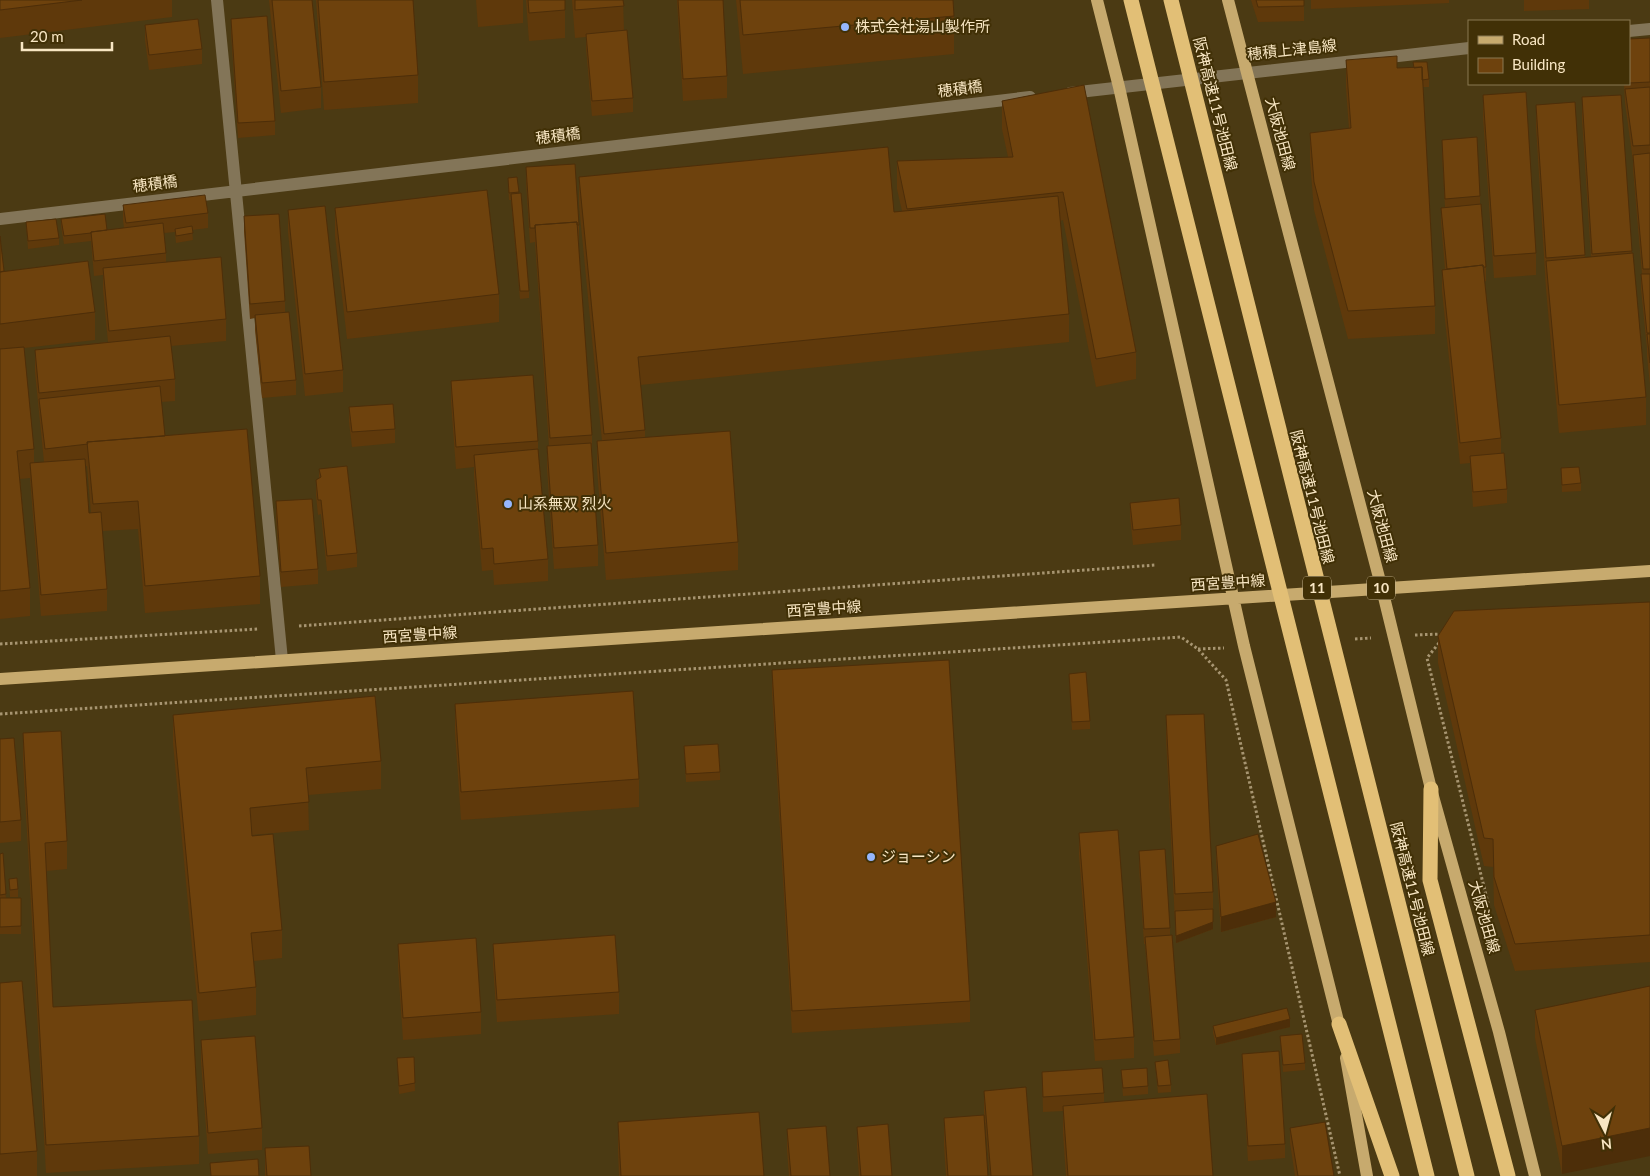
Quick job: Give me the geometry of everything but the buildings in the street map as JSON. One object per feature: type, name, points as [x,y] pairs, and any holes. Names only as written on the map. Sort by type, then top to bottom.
[{"type":"highway","name":"11","points":[[1131,0],[1427,1176]]},
{"type":"highway","name":"阪神高速11号池田線","points":[[1171,0],[1467,1176]]},
{"type":"highway","points":[[1431,789],[1430,880],[1475,1044],[1508,1176]]},
{"type":"highway","points":[[1339,1024],[1392,1176]]},
{"type":"main road","points":[[1097,0],[1119,87],[1244,646],[1339,1024],[1368,1176]]},
{"type":"main road","name":"大阪池田線","points":[[1228,0],[1382,589],[1431,789],[1500,1032],[1535,1176]]},
{"type":"main road","name":"西宮豊中線","points":[[0,679],[1650,571]]},
{"type":"street","points":[[217,0],[282,660]]},
{"type":"street","points":[[1630,31],[1650,29]]},
{"type":"street","name":"穂積上津島線","points":[[1119,87],[1247,71],[1468,48]]},
{"type":"street","points":[[1059,94],[1119,87]]},
{"type":"street","name":"穂積橋","points":[[0,219],[1040,96]]},
{"type":"path","points":[[0,644],[279,628],[1156,565]]},
{"type":"path","points":[[1446,633],[1427,658],[1490,909]]},
{"type":"path","points":[[0,714],[1181,637],[1198,650],[1226,680],[1340,1176]]},
{"type":"place","name":"株式会社湯山製作所","points":[[845,27]]},
{"type":"place","name":"山系無双 烈火","points":[[508,504]]},
{"type":"place","name":"ジョーシン","points":[[871,857]]}]
